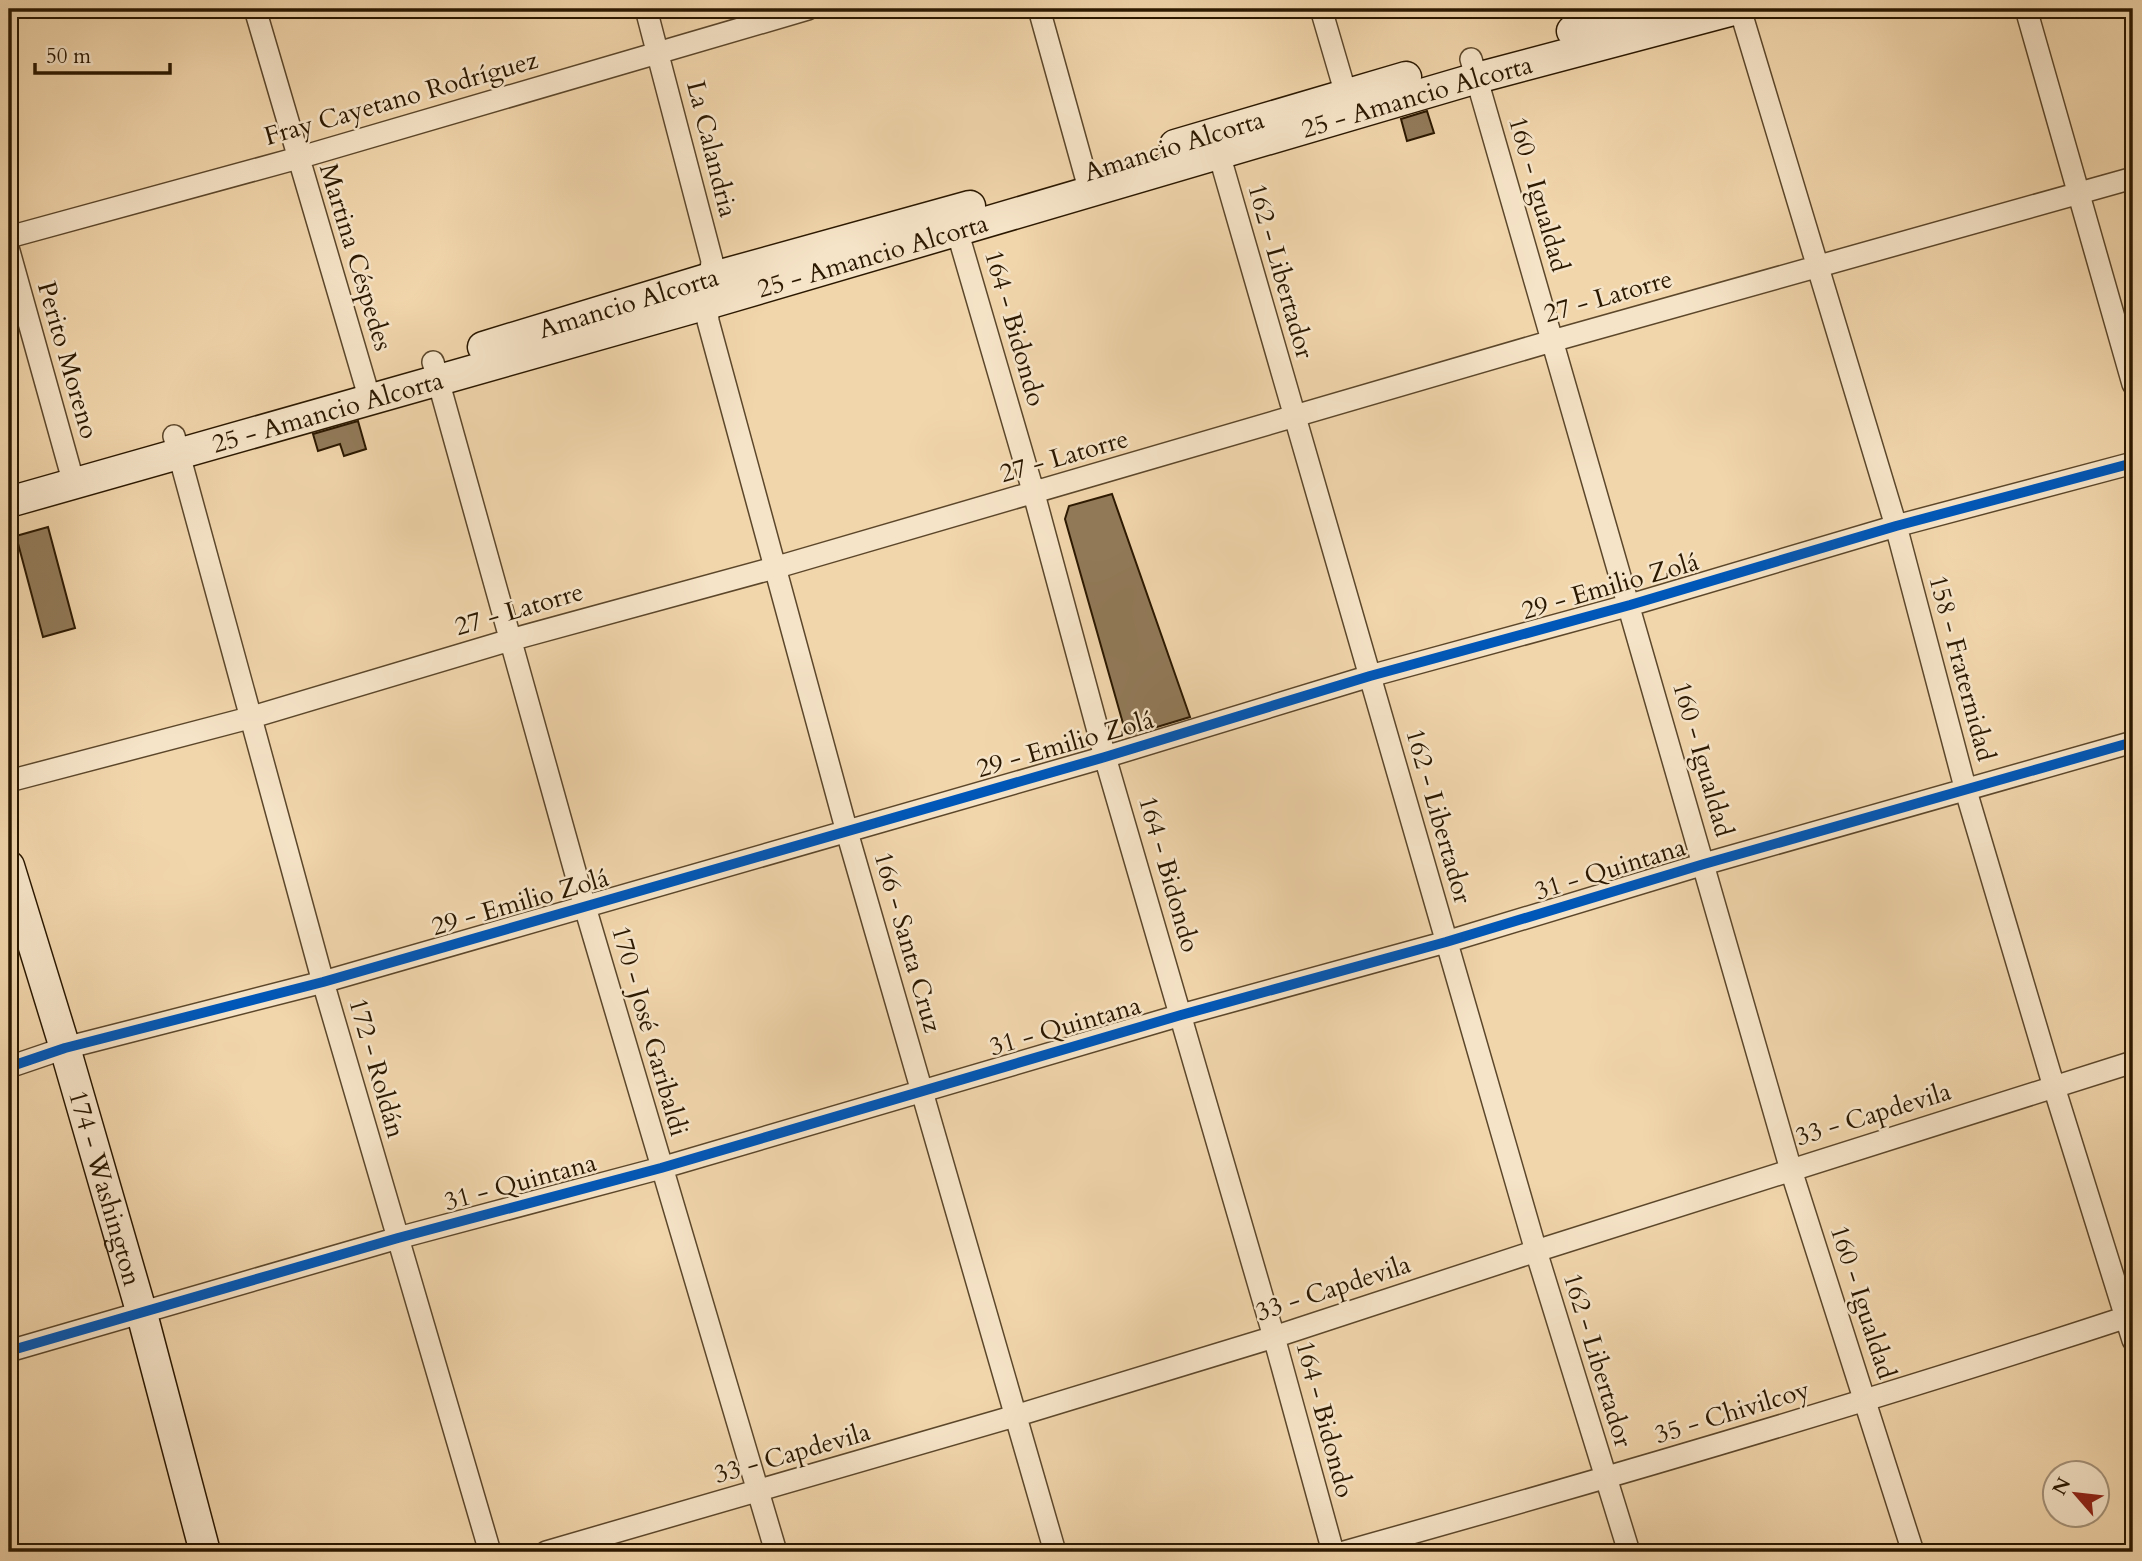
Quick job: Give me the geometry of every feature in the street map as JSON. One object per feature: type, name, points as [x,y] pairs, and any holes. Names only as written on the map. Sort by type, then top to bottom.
[{"type":"main road","points":[[1474,68],[1654,9]]},
{"type":"main road","name":"25 - Amancio Alcorta","points":[[708,291],[1474,68],[1738,9]]},
{"type":"main road","name":"Amancio Alcorta","points":[[436,371],[708,291]]},
{"type":"main road","name":"25 - Amancio Alcorta","points":[[176,445],[436,371]]},
{"type":"main road","points":[[9,502],[72,476],[176,445]]},
{"type":"main road","points":[[9,485],[72,476]]},
{"type":"main road","name":"174 - Washington","points":[[9,866],[142,1314],[205,1552]]},
{"type":"street","name":"Martina Céspedes","points":[[255,9],[367,390]]},
{"type":"street","name":"La Calandria","points":[[646,9],[712,261],[708,291]]},
{"type":"street","name":"Fray Cayetano Rodríguez","points":[[9,237],[298,158],[808,9]]},
{"type":"street","points":[[1039,9],[1088,182]]},
{"type":"street","points":[[1321,9],[1349,105]]},
{"type":"street","name":"158 - Fraternidad","points":[[1738,9],[1896,526],[1966,791],[2054,1087],[2130,1316],[2133,1340]]},
{"type":"street","points":[[2026,9],[2133,383]]},
{"type":"street","name":"160 - Igualdad","points":[[1474,68],[1791,1170],[1913,1552]]},
{"type":"street","name":"162 - Libertador","points":[[1216,144],[1536,1251],[1629,1552]]},
{"type":"street","name":"27 - Latorre","points":[[9,780],[249,718],[510,640],[1034,494],[1552,341],[2133,178]]},
{"type":"street","name":"164 - Bidondo","points":[[955,221],[1034,494],[1105,757],[1274,1337],[1333,1552]]},
{"type":"street","name":"Perito Moreno","points":[[9,251],[72,476]]},
{"type":"street","name":"166 - Santa Cruz","points":[[708,291],[708,321],[774,568],[847,832],[1055,1552]]},
{"type":"street","name":"170 - José Garibaldi","points":[[436,371],[584,907],[776,1552]]},
{"type":"street","name":"172 - Roldán","points":[[176,445],[323,982],[490,1552]]},
{"type":"street","name":"29 - Emilio Zolá","points":[[9,1067],[65,1048],[323,982],[847,832],[1370,676],[1630,605],[1896,526],[2133,463]]},
{"type":"street","name":"31 - Quintana","points":[[9,1351],[398,1238],[661,1167],[1181,1015],[1446,942],[1704,864],[2133,742]]},
{"type":"street","name":"33 - Capdevila","points":[[546,1552],[759,1492],[1274,1337],[2133,1062]]},
{"type":"street","name":"35 - Chivilcoy","points":[[1344,1552],[1606,1479],[1866,1401],[2130,1316]]},
{"type":"building","points":[[1427,111],[1434,133],[1407,141],[1401,119]]},
{"type":"building","points":[[358,421],[366,449],[344,456],[340,444],[318,451],[313,434]]},
{"type":"building","points":[[1112,494],[1190,717],[1134,734],[1124,727],[1065,519],[1069,506]]},
{"type":"building","points":[[48,527],[75,628],[43,637],[16,536]]},
{"type":"cycle path","points":[[9,1067],[65,1048],[323,982],[1105,757],[1370,676],[1630,605],[1896,526],[2133,463]]},
{"type":"cycle path","points":[[9,1351],[398,1238],[661,1168],[1181,1015],[1446,942],[1704,864],[2133,742]]}]
